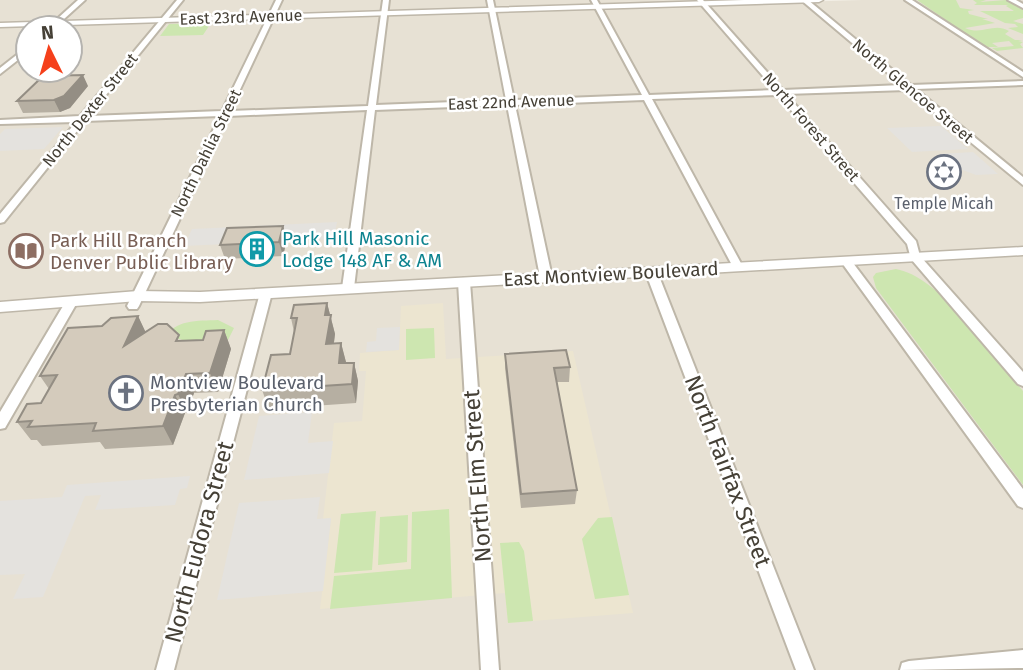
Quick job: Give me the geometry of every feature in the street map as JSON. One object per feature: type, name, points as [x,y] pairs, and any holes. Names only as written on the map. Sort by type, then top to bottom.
[{"type":"street","points":[[66,14],[82,0]]},
{"type":"street","name":"North Dexter Street","points":[[0,220],[180,0]]},
{"type":"street","name":"North Dahlia Street","points":[[136,301],[279,0]]},
{"type":"street","points":[[348,288],[386,0]]},
{"type":"street","name":"North Glencoe Street","points":[[804,0],[1023,182]]},
{"type":"street","name":"East 23rd Avenue","points":[[84,24],[384,13],[491,5],[819,0]]},
{"type":"street","points":[[908,0],[1023,75]]},
{"type":"street","points":[[1011,0],[1023,6]]},
{"type":"street","name":"North Forest Street","points":[[701,2],[912,243],[915,257],[1023,381]]},
{"type":"street","points":[[596,3],[738,267]]},
{"type":"street","points":[[491,5],[546,277]]},
{"type":"street","points":[[0,72],[14,60]]},
{"type":"street","name":"East 22nd Avenue","points":[[0,122],[1023,83]]},
{"type":"street","name":"East Montview Boulevard","points":[[0,307],[1023,251]]},
{"type":"street","points":[[846,261],[1023,501]]},
{"type":"street","name":"North Fairfax Street","points":[[651,271],[805,670]]},
{"type":"street","name":"North Elm Street","points":[[464,282],[490,670]]},
{"type":"street","name":"North Eudora Street","points":[[164,670],[266,293]]},
{"type":"street","points":[[0,424],[69,305]]},
{"type":"street","points":[[909,670],[1023,659]]},
{"type":"shaded area","points":[[0,0],[775,0],[84,21],[84,14],[14,14],[14,23],[0,23]]},
{"type":"shaded area","points":[[862,0],[1023,0],[1023,670],[0,670],[0,26],[14,26],[14,84],[84,84],[84,23]]},
{"type":"shaded area","points":[[941,126],[968,149],[912,152],[887,128]]},
{"type":"shaded area","points":[[63,127],[44,149],[0,151],[0,134],[5,129]]},
{"type":"shaded area","points":[[973,152],[998,174],[976,175],[952,166],[939,154]]},
{"type":"shaded area","points":[[337,222],[334,239],[288,241],[289,234],[228,237],[226,244],[184,246],[192,229]]},
{"type":"shaded area","points":[[443,303],[446,359],[573,351],[633,613],[508,623],[505,593],[320,609],[331,519],[323,519],[334,423],[362,421],[366,371],[359,371],[360,353],[399,350],[401,306]]},
{"type":"shaded area","points":[[400,327],[399,350],[366,352],[367,342],[376,341],[377,328]]},
{"type":"shaded area","points":[[312,412],[308,443],[333,441],[329,473],[244,480],[259,416]]},
{"type":"shaded area","points":[[190,476],[187,488],[180,489],[175,505],[95,510],[101,495],[85,496],[43,597],[13,599],[25,574],[0,575],[0,501],[62,497],[67,485]]},
{"type":"shaded area","points":[[320,497],[317,519],[331,518],[323,591],[217,600],[239,503]]},
{"type":"green space","points":[[917,0],[956,0],[960,8],[974,10],[968,11],[969,14],[995,23],[965,28],[977,31],[998,28],[1009,31],[1005,34],[1015,40],[1023,40],[1018,41],[1023,42],[1020,44],[1023,48],[997,51],[992,48],[1014,46],[1009,41],[992,43],[998,47],[985,47]]},
{"type":"green space","points":[[973,0],[1006,0],[1023,10],[1023,18],[1013,21],[1023,24],[1023,34],[1008,28],[1018,27],[1015,24],[1005,23],[980,11],[1014,11],[1006,6],[1008,5],[974,5],[977,3]]},
{"type":"green space","points":[[211,23],[203,35],[160,36],[169,24]]},
{"type":"green space","points":[[896,269],[931,286],[948,302],[1023,391],[1023,485],[876,288],[873,277],[876,273]]},
{"type":"green space","points":[[218,320],[234,328],[227,342],[189,343],[180,339],[164,339],[180,324]]},
{"type":"green space","points":[[434,328],[435,358],[406,360],[406,329]]},
{"type":"green space","points":[[449,509],[452,598],[330,609],[334,576],[411,569],[412,512]]},
{"type":"green space","points":[[376,511],[372,570],[334,573],[341,514]]},
{"type":"green space","points":[[408,515],[407,562],[378,565],[380,517]]},
{"type":"green space","points":[[612,517],[629,595],[595,599],[582,539],[598,518]]},
{"type":"green space","points":[[519,542],[524,551],[533,621],[508,623],[500,543]]},
{"type":"building","points":[[35,84],[75,84],[64,96],[54,100],[17,101]]},
{"type":"building","points":[[283,226],[279,242],[220,245],[227,228]]},
{"type":"building","points":[[327,303],[325,315],[331,315],[326,344],[341,343],[339,363],[354,363],[352,384],[262,390],[271,355],[290,354],[297,318],[291,318],[294,305]]},
{"type":"building","name":"Montview Boulevard Presbyterian Church","points":[[138,316],[124,346],[158,324],[167,324],[179,335],[176,341],[203,340],[206,331],[224,330],[210,373],[186,374],[163,426],[93,431],[96,423],[28,427],[32,421],[17,422],[27,404],[41,403],[57,375],[40,376],[68,328],[102,326],[111,318]]},
{"type":"building","points":[[566,350],[570,367],[554,368],[577,490],[521,494],[505,354]]},
{"type":"place","name":"Temple Micah","points":[[944,172]]},
{"type":"place","name":"Park Hill Masonic Lodge 148 AF & AM","points":[[257,249]]},
{"type":"place","name":"Park Hill Branch Denver Public Library","points":[[26,251]]},
{"type":"place","name":"Montview Boulevard Presbyterian Church","points":[[126,393]]}]
